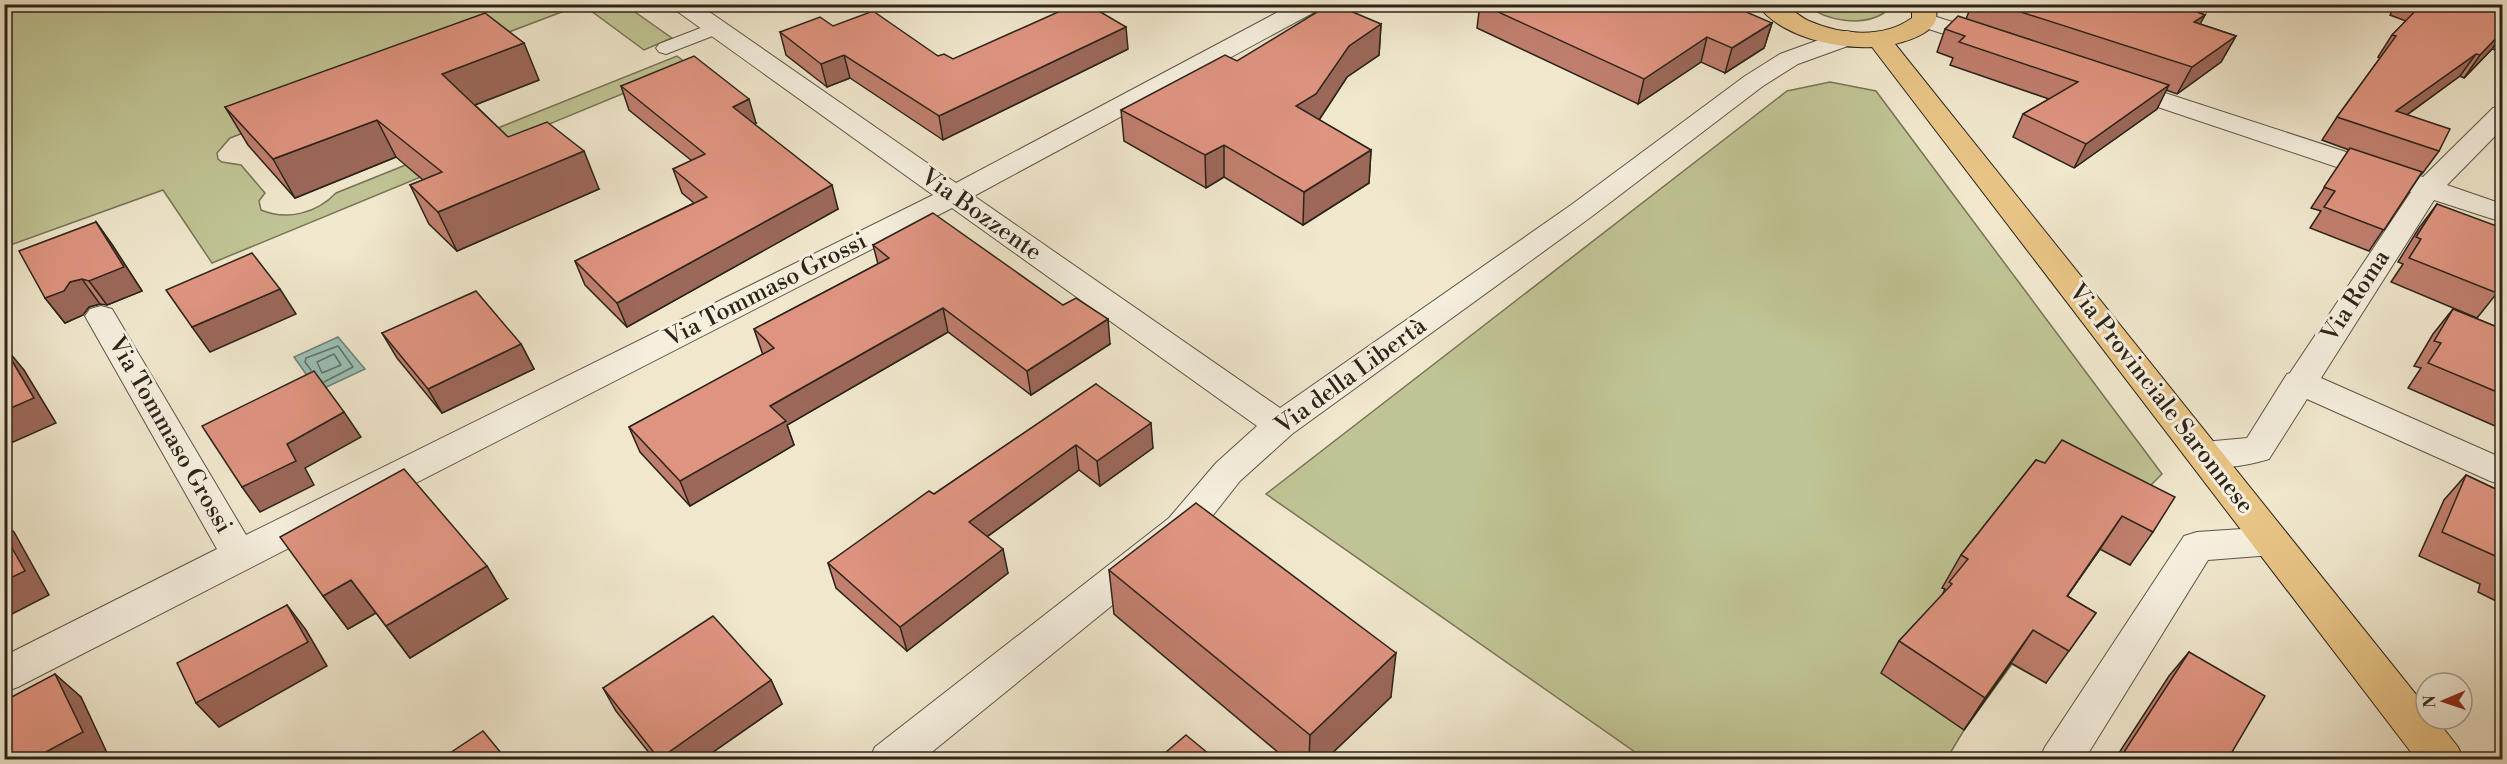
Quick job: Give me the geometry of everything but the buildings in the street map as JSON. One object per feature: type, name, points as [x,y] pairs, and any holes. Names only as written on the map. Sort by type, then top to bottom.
[{"type":"main road","points":[[1768,4],[1778,15],[1792,23],[1828,35],[1862,39],[1908,33],[1924,12]]},
{"type":"main road","name":"Via Provinciale Saronnese","points":[[1862,39],[2204,455],[2443,759]]},
{"type":"street","name":"Via Bozzente","points":[[682,4],[1280,425]]},
{"type":"street","name":"Via Tommaso Grossi","points":[[4,675],[953,196],[1288,9]]},
{"type":"street","points":[[1924,12],[2014,50]]},
{"type":"street","name":"Via della Libertà","points":[[890,759],[1174,534],[1228,472],[1280,425],[1581,211],[1754,81],[1789,59],[1862,39]]},
{"type":"street","points":[[2094,77],[2502,213]]},
{"type":"street","name":"Via Roma","points":[[2204,455],[2257,450],[2299,382],[2427,189],[2502,114]]},
{"type":"street","name":"Via Tommaso Grossi","points":[[101,316],[238,555]]},
{"type":"street","points":[[2299,382],[2502,472]]},
{"type":"street","points":[[2060,759],[2197,546],[2272,541]]},
{"type":"lane","points":[[666,48],[716,28]]},
{"type":"green space","points":[[4,5],[580,5],[230,138],[217,153],[218,159],[222,162],[241,165],[265,193],[259,201],[261,210],[281,215],[311,210],[336,193],[677,56],[690,66],[212,263],[163,190],[5,247]]},
{"type":"green space","points":[[583,5],[625,5],[672,38],[644,50]]},
{"type":"green space","points":[[1806,5],[1888,5],[1884,13],[1855,21],[1824,15]]},
{"type":"green space","points":[[1830,82],[1876,91],[2162,474],[2122,514],[2152,530],[2130,565],[2100,549],[2045,628],[2046,683],[2012,664],[1964,730],[1946,760],[1645,759],[1266,494],[1787,91]]},
{"type":"water","points":[[338,337],[365,369],[318,391],[294,357]]}]
